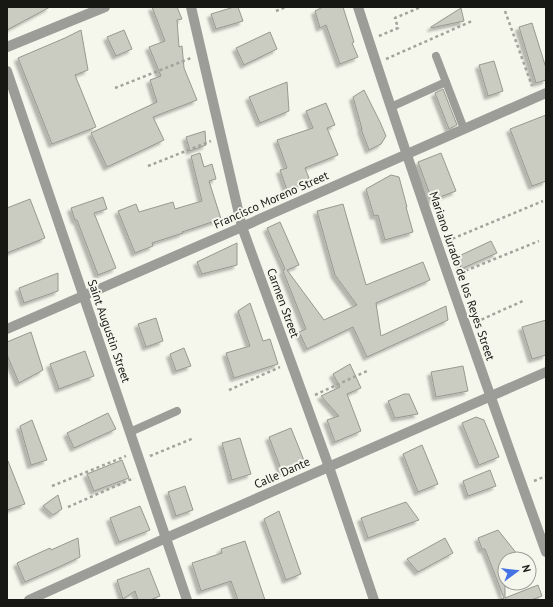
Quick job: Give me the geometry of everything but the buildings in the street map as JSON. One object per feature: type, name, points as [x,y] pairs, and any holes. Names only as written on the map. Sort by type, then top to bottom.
[{"type":"street","points":[[7,47],[105,7]]},
{"type":"street","name":"Carmen Street","points":[[191,7],[242,227],[329,466],[374,600]]},
{"type":"street","name":"Mariano Jurado de los Reyes Street","points":[[358,7],[406,154],[546,552]]},
{"type":"street","name":"Saint Augustin Street","points":[[7,71],[187,600]]},
{"type":"street","name":"Francisco Moreno Street","points":[[7,329],[541,95]]},
{"type":"street","name":"Calle Dante","points":[[29,600],[329,466],[546,372]]},
{"type":"lane","points":[[436,56],[464,129]]},
{"type":"lane","points":[[391,107],[446,82]]},
{"type":"lane","points":[[130,432],[177,410]]},
{"type":"path","points":[[276,11],[286,7]]},
{"type":"path","points":[[369,40],[398,28],[395,18],[422,7]]},
{"type":"path","points":[[505,11],[541,95]]},
{"type":"path","points":[[377,63],[472,21]]},
{"type":"path","points":[[115,88],[202,54]]},
{"type":"path","points":[[148,166],[221,137]]},
{"type":"path","points":[[438,245],[543,201]]},
{"type":"path","points":[[449,277],[539,241]]},
{"type":"path","points":[[466,326],[525,300]]},
{"type":"path","points":[[230,390],[291,363]]},
{"type":"path","points":[[304,400],[367,371]]},
{"type":"path","points":[[52,486],[194,438]]},
{"type":"path","points":[[68,507],[144,473]]}]
